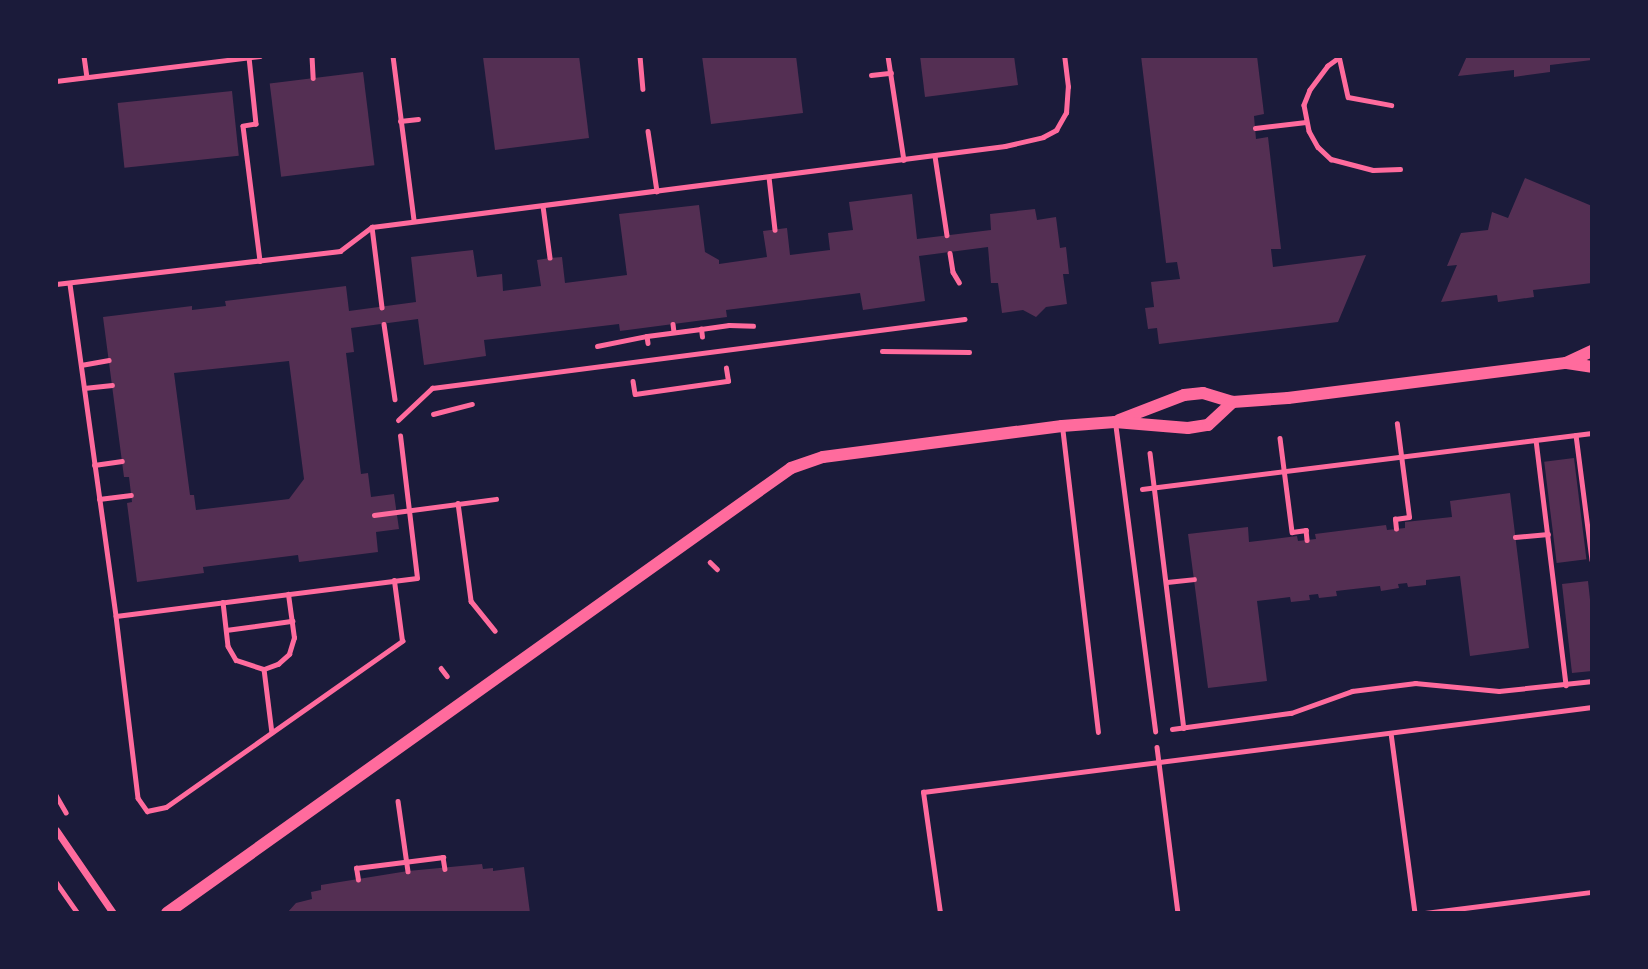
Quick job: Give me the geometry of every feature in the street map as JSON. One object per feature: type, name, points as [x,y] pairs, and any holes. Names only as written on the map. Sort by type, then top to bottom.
[{"type":"street","points":[[1566,363],[1592,351]]},
{"type":"street","points":[[1115,422],[1184,395],[1203,393],[1233,402],[1566,363],[1592,367]]},
{"type":"street","points":[[167,913],[791,468],[823,457],[1062,426],[1115,422],[1188,428],[1208,425],[1233,402]]},
{"type":"street","points":[[56,830],[113,913]]},
{"type":"lane","points":[[398,420],[432,388],[965,319]]},
{"type":"lane","points":[[1115,422],[1155,732]]},
{"type":"lane","points":[[1062,426],[1098,732]]},
{"type":"path","points":[[84,56],[87,77]]},
{"type":"path","points":[[189,56],[190,64]]},
{"type":"path","points":[[56,81],[259,56]]},
{"type":"path","points":[[312,56],[313,78]]},
{"type":"path","points":[[393,56],[414,222]]},
{"type":"path","points":[[640,56],[643,89]]},
{"type":"path","points":[[888,56],[904,160]]},
{"type":"path","points":[[56,284],[340,251],[372,226],[1005,146],[1043,137],[1056,130],[1066,113],[1068,87],[1064,56]]},
{"type":"path","points":[[249,57],[256,124],[243,126],[260,261]]},
{"type":"path","points":[[1391,105],[1348,97],[1339,57],[1316,78],[1304,106],[1306,121],[1318,147],[1331,159],[1373,170],[1400,169]]},
{"type":"path","points":[[871,75],[891,73]]},
{"type":"path","points":[[400,121],[418,119]]},
{"type":"path","points":[[1255,128],[1306,121]]},
{"type":"path","points":[[648,131],[657,191]]},
{"type":"path","points":[[935,156],[947,235]]},
{"type":"path","points":[[769,177],[775,230]]},
{"type":"path","points":[[543,206],[550,258]]},
{"type":"path","points":[[372,226],[382,307]]},
{"type":"path","points":[[950,253],[953,272],[960,282]]},
{"type":"path","points":[[70,284],[138,798],[147,811],[166,807],[402,641],[394,581]]},
{"type":"path","points":[[116,616],[417,578],[384,324]]},
{"type":"path","points":[[673,324],[674,332]]},
{"type":"path","points":[[647,336],[701,329]]},
{"type":"path","points":[[81,365],[109,360]]},
{"type":"path","points":[[84,388],[112,384]]},
{"type":"path","points":[[1396,529],[1395,519],[1409,517],[1397,424]]},
{"type":"path","points":[[1124,491],[1592,433]]},
{"type":"path","points":[[1576,435],[1592,560]]},
{"type":"path","points":[[1280,439],[1292,532],[1306,530],[1307,540]]},
{"type":"path","points":[[1536,440],[1566,685]]},
{"type":"path","points":[[1150,453],[1184,728]]},
{"type":"path","points":[[94,465],[122,461]]},
{"type":"path","points":[[99,499],[131,495]]},
{"type":"path","points":[[374,515],[496,499]]},
{"type":"path","points":[[458,503],[471,601],[495,631]]},
{"type":"path","points":[[1515,537],[1548,534]]},
{"type":"path","points":[[710,562],[717,569]]},
{"type":"path","points":[[1167,582],[1194,579]]},
{"type":"path","points":[[223,603],[228,646],[236,660],[250,667],[264,669],[278,664],[289,654],[294,638],[288,594]]},
{"type":"path","points":[[226,630],[292,621]]},
{"type":"path","points":[[441,668],[447,676]]},
{"type":"path","points":[[264,669],[272,733]]},
{"type":"path","points":[[1155,732],[1291,713],[1352,691],[1415,683],[1499,691],[1592,681]]},
{"type":"path","points":[[940,913],[923,793],[1592,707]]},
{"type":"path","points":[[1391,733],[1415,913]]},
{"type":"path","points":[[1159,762],[1178,913]]},
{"type":"path","points":[[398,801],[408,871]]},
{"type":"path","points":[[358,880],[356,868],[407,861],[443,857],[445,869]]},
{"type":"path","points":[[56,882],[78,913]]},
{"type":"path","points":[[1425,913],[1592,892]]},
{"type":"building","points":[[579,56],[589,138],[495,150],[483,57]]},
{"type":"building","points":[[702,56],[796,56],[803,113],[711,124]]},
{"type":"building","points":[[920,56],[1014,56],[1018,85],[925,97]]},
{"type":"building","points":[[1141,56],[1257,56],[1264,114],[1254,116],[1256,139],[1268,137],[1281,249],[1271,249],[1273,267],[1366,255],[1338,322],[1159,344],[1157,328],[1148,329],[1145,308],[1154,307],[1151,282],[1180,279],[1177,262],[1166,263]]},
{"type":"building","points":[[1467,56],[1592,56],[1592,60],[1550,65],[1550,72],[1514,77],[1514,70],[1458,76]]},
{"type":"building","points":[[363,72],[374,165],[281,177],[270,83]]},
{"type":"building","points":[[232,91],[239,156],[124,168],[118,103]]},
{"type":"building","points":[[1525,178],[1592,206],[1592,283],[1533,290],[1534,297],[1498,302],[1497,295],[1441,302],[1457,265],[1447,266],[1461,233],[1488,230],[1492,212],[1508,218]]},
{"type":"building","points":[[912,194],[917,239],[991,230],[990,214],[1035,209],[1037,220],[1056,217],[1060,248],[1066,247],[1069,274],[1063,274],[1067,304],[1046,307],[1036,317],[1023,310],[1002,313],[998,283],[991,283],[988,247],[919,256],[925,301],[863,310],[860,293],[726,310],[727,317],[620,331],[619,324],[484,340],[486,356],[424,365],[418,319],[351,328],[354,352],[346,353],[361,474],[368,473],[371,497],[394,494],[399,529],[376,532],[378,552],[299,562],[298,555],[203,567],[204,573],[137,582],[127,503],[132,502],[129,477],[124,477],[103,317],[192,306],[192,310],[226,306],[225,301],[346,286],[349,311],[416,302],[411,257],[473,250],[477,277],[502,274],[503,291],[541,286],[537,260],[550,258],[562,257],[565,283],[627,275],[619,214],[699,205],[705,252],[719,260],[719,264],[767,257],[763,231],[787,228],[790,255],[830,250],[828,233],[853,230],[849,202]],"holes":[[[289,361],[304,479],[289,499],[196,510],[194,495],[190,495],[174,373]]]},
{"type":"building","points":[[1574,458],[1586,559],[1557,563],[1544,462]]},
{"type":"building","points":[[1510,493],[1529,648],[1470,656],[1460,576],[1426,580],[1426,585],[1408,587],[1407,583],[1398,584],[1399,588],[1381,591],[1380,586],[1336,591],[1337,596],[1319,598],[1318,594],[1309,595],[1310,600],[1291,602],[1290,597],[1257,601],[1267,681],[1208,688],[1188,534],[1248,527],[1249,542],[1297,536],[1298,541],[1316,539],[1315,534],[1386,525],[1387,530],[1405,528],[1405,522],[1452,517],[1450,501]]},
{"type":"building","points":[[1588,581],[1592,618],[1592,671],[1572,673],[1562,584]]},
{"type":"building","points":[[482,864],[483,869],[493,868],[493,871],[524,867],[530,913],[287,913],[296,903],[312,899],[311,892],[321,890],[321,885],[408,871]]}]
